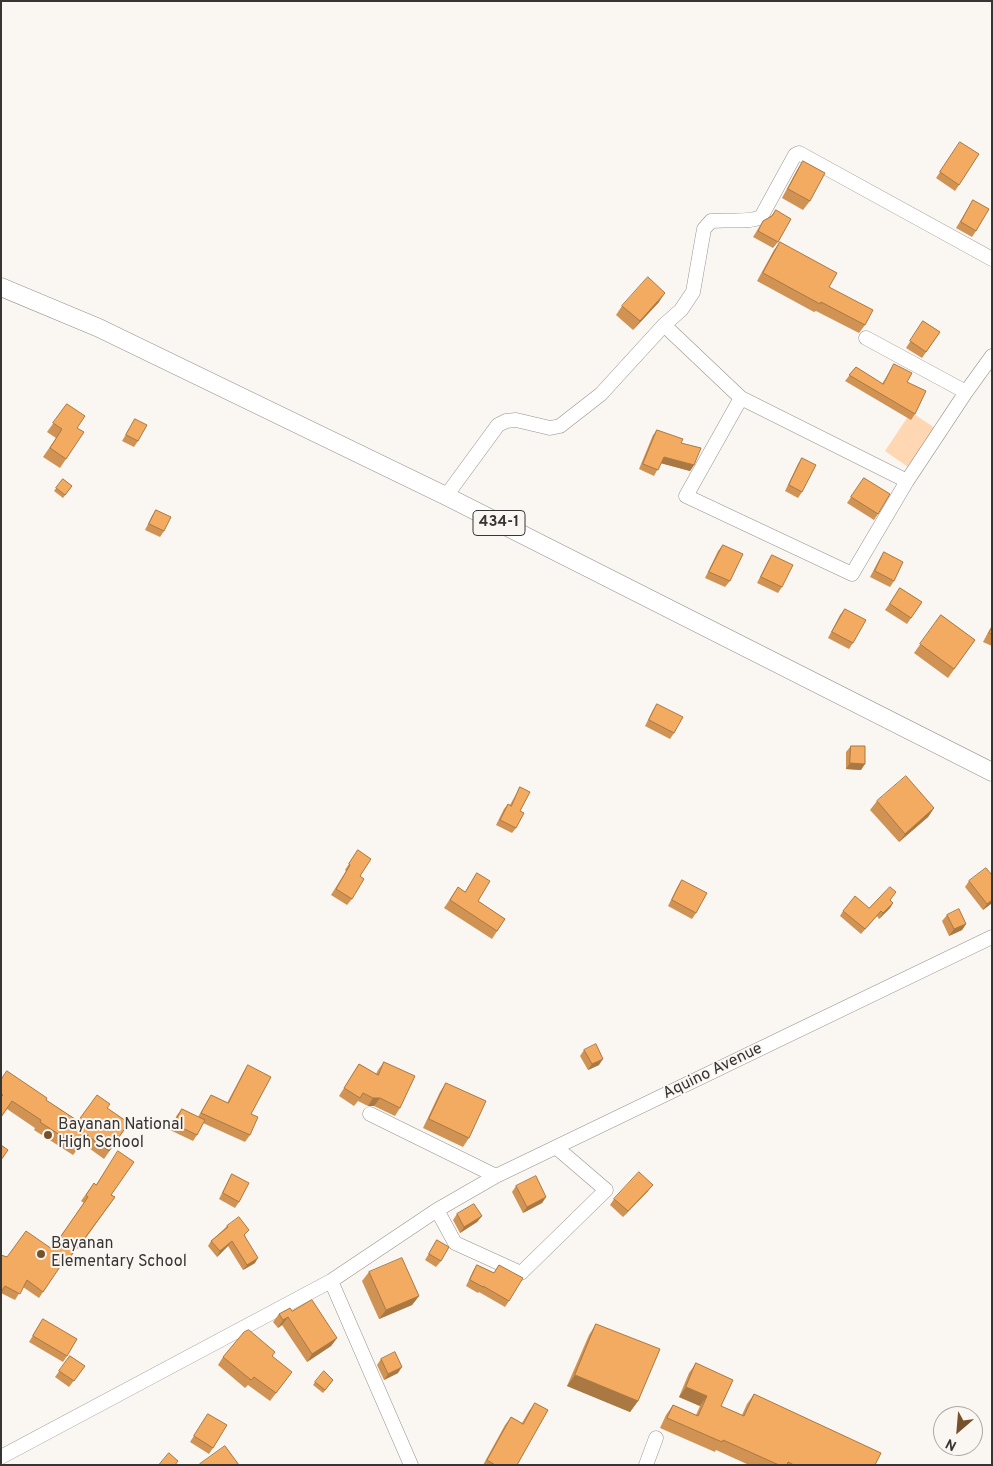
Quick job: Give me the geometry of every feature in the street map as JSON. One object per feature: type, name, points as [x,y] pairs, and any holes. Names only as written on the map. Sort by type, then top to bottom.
[{"type":"main road","name":"434-1","points":[[1,287],[99,328],[446,496],[992,772]]},
{"type":"street","points":[[446,496],[498,425],[506,421],[516,420],[550,428],[560,426],[601,394],[664,325],[681,310],[693,292],[704,229],[711,221],[722,219],[756,220],[761,217],[795,155],[800,153],[992,259]]},
{"type":"street","points":[[664,325],[741,398],[907,481]]},
{"type":"street","points":[[866,338],[966,392]]},
{"type":"street","points":[[741,398],[686,496],[852,574],[907,481],[992,356]]},
{"type":"street","name":"Aquino Avenue","points":[[1,1457],[331,1281],[437,1210],[496,1176],[992,937]]},
{"type":"street","points":[[370,1114],[496,1176]]},
{"type":"street","points":[[437,1210],[455,1243],[521,1273],[606,1190],[557,1148]]},
{"type":"street","points":[[331,1281],[411,1465]]},
{"type":"street","points":[[646,1465],[656,1438]]},
{"type":"shaded area","points":[[911,412],[935,428],[908,467],[885,451]]},
{"type":"building","points":[[960,142],[979,154],[959,185],[940,172]]},
{"type":"building","points":[[803,161],[825,173],[810,201],[788,189]]},
{"type":"building","points":[[973,200],[989,209],[976,231],[961,222]]},
{"type":"building","points":[[776,210],[791,219],[778,242],[758,231],[763,221],[772,216]]},
{"type":"building","points":[[780,242],[837,273],[829,287],[873,310],[865,325],[821,302],[820,304],[763,273]]},
{"type":"building","points":[[648,277],[665,293],[640,321],[622,306]]},
{"type":"building","points":[[923,321],[940,332],[926,352],[910,341]]},
{"type":"building","points":[[894,364],[912,373],[907,382],[926,391],[915,414],[849,375],[856,367],[883,384]]},
{"type":"building","points":[[67,404],[85,416],[77,428],[84,432],[66,459],[50,448],[62,429],[53,423]]},
{"type":"building","points":[[135,419],[147,425],[138,441],[126,435]]},
{"type":"building","points":[[657,430],[683,439],[681,443],[701,448],[694,465],[664,457],[658,470],[643,464]]},
{"type":"building","points":[[802,458],[816,465],[802,492],[789,485]]},
{"type":"building","points":[[864,478],[890,494],[878,514],[851,497]]},
{"type":"building","points":[[63,479],[72,486],[65,495],[56,488]]},
{"type":"building","points":[[156,510],[171,517],[164,531],[149,524]]},
{"type":"building","points":[[723,545],[743,554],[730,581],[709,572]]},
{"type":"building","points":[[884,552],[903,562],[894,581],[875,571]]},
{"type":"building","points":[[772,555],[793,565],[782,587],[761,577]]},
{"type":"building","points":[[900,588],[922,602],[911,618],[890,604]]},
{"type":"building","points":[[845,609],[866,620],[853,643],[832,632]]},
{"type":"building","points":[[941,615],[975,640],[954,669],[920,644]]},
{"type":"building","points":[[657,704],[683,717],[674,733],[649,720]]},
{"type":"building","points":[[851,746],[865,746],[865,764],[850,763]]},
{"type":"building","points":[[906,776],[934,808],[905,834],[877,801]]},
{"type":"building","points":[[520,787],[530,792],[520,811],[524,813],[516,828],[500,820],[508,804],[511,806]]},
{"type":"building","points":[[358,850],[371,859],[360,876],[364,879],[352,899],[336,889]]},
{"type":"building","points":[[986,868],[992,875],[992,900],[987,904],[969,881]]},
{"type":"building","points":[[477,873],[490,881],[478,901],[505,919],[497,931],[450,900],[458,887],[465,892]]},
{"type":"building","points":[[682,880],[707,893],[696,913],[672,900]]},
{"type":"building","points":[[890,887],[896,892],[890,900],[893,903],[883,913],[881,911],[865,929],[843,911],[855,896],[869,908]]},
{"type":"building","points":[[959,909],[966,924],[954,929],[947,915]]},
{"type":"building","points":[[596,1044],[603,1059],[592,1064],[584,1050]]},
{"type":"building","points":[[384,1062],[415,1076],[400,1108],[380,1098],[373,1098],[363,1093],[360,1098],[344,1088],[359,1064],[378,1075]]},
{"type":"building","points":[[248,1065],[271,1077],[251,1114],[258,1117],[250,1135],[201,1113],[211,1095],[228,1103]]},
{"type":"building","points":[[7,1071],[78,1121],[97,1095],[110,1104],[107,1108],[129,1123],[109,1151],[87,1135],[78,1147],[12,1101],[1,1117],[1,1097],[3,1095],[1,1094],[1,1080]]},
{"type":"building","points":[[446,1083],[486,1101],[469,1138],[429,1119]]},
{"type":"building","points":[[182,1109],[205,1120],[197,1135],[174,1124]]},
{"type":"building","points":[[1,1145],[8,1150],[1,1160]]},
{"type":"building","points":[[118,1151],[134,1162],[111,1195],[115,1197],[70,1257],[68,1255],[43,1292],[27,1280],[20,1294],[5,1286],[1,1292],[1,1255],[7,1257],[26,1231],[52,1249],[88,1197],[86,1195],[94,1183],[96,1185]]},
{"type":"building","points":[[639,1172],[653,1185],[628,1211],[614,1199]]},
{"type":"building","points":[[232,1174],[249,1183],[239,1202],[223,1193]]},
{"type":"building","points":[[536,1176],[546,1197],[527,1207],[516,1186]]},
{"type":"building","points":[[474,1204],[482,1216],[464,1227],[457,1214]]},
{"type":"building","points":[[239,1217],[249,1230],[244,1235],[258,1258],[247,1265],[232,1241],[220,1251],[211,1241]]},
{"type":"building","points":[[437,1240],[449,1247],[441,1261],[429,1254]]},
{"type":"building","points":[[402,1258],[419,1296],[386,1310],[369,1272]]},
{"type":"building","points":[[477,1265],[494,1273],[499,1265],[523,1278],[509,1301],[470,1280]]},
{"type":"building","points":[[312,1300],[337,1338],[312,1354],[288,1317],[283,1320],[279,1314],[290,1308],[292,1311]]},
{"type":"building","points":[[43,1319],[77,1339],[67,1356],[33,1336]]},
{"type":"building","points":[[596,1324],[660,1349],[638,1401],[575,1375]]},
{"type":"building","points":[[249,1330],[275,1352],[272,1356],[292,1372],[276,1393],[254,1377],[251,1380],[223,1357],[244,1332]]},
{"type":"building","points":[[395,1352],[402,1367],[388,1374],[381,1359]]},
{"type":"building","points":[[70,1356],[85,1366],[74,1381],[59,1371]]},
{"type":"building","points":[[696,1363],[733,1380],[721,1406],[744,1416],[754,1394],[881,1453],[875,1465],[794,1465],[788,1462],[787,1465],[779,1465],[667,1418],[673,1405],[698,1416],[707,1396],[686,1387]]},
{"type":"building","points":[[324,1371],[333,1380],[325,1390],[315,1382]]},
{"type":"building","points":[[535,1403],[548,1410],[517,1465],[495,1465],[487,1460],[511,1417],[523,1424]]},
{"type":"building","points":[[208,1414],[227,1425],[213,1448],[194,1436]]},
{"type":"building","points":[[225,1446],[239,1465],[200,1464]]},
{"type":"building","points":[[169,1453],[178,1461],[175,1465],[159,1465]]},
{"type":"place","name":"Bayanan National High School","points":[[48,1135]]},
{"type":"place","name":"Bayanan Elementary School","points":[[41,1254]]}]
